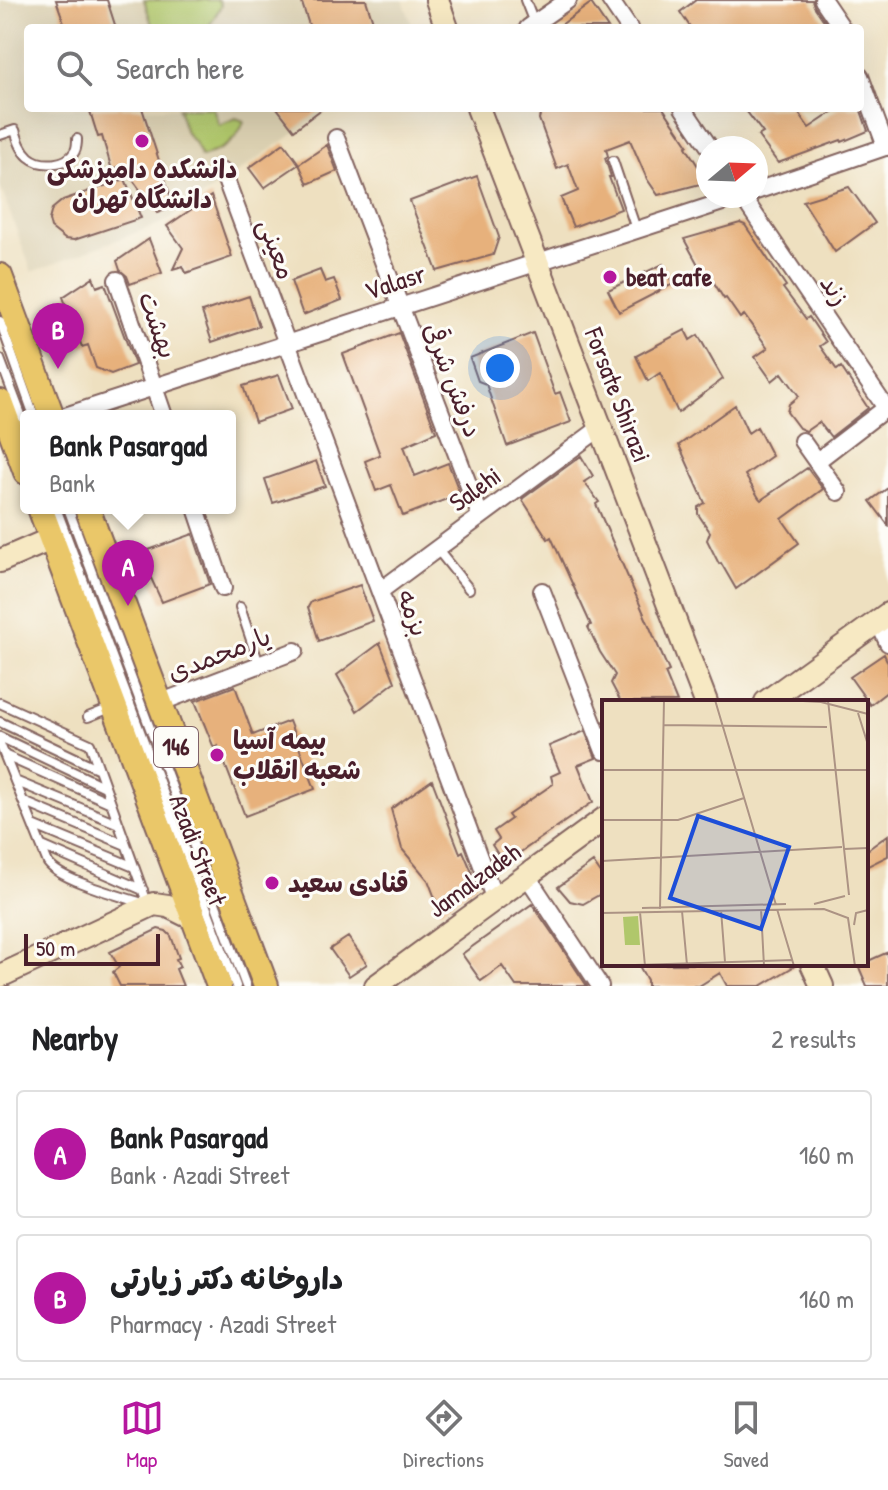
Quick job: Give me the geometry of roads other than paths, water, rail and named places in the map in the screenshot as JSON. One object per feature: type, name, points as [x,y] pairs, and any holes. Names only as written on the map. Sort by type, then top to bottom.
[{"type":"main road","points":[[0,276],[50,410]]},
{"type":"main road","points":[[0,402],[20,456]]},
{"type":"main road","name":"Azadi Street","points":[[42,514],[219,986]]},
{"type":"main road","name":"Azadi Street","points":[[89,514],[266,986]]},
{"type":"street","points":[[437,0],[446,24]]},
{"type":"street","points":[[534,24],[568,0]]},
{"type":"street","points":[[610,0],[626,24]]},
{"type":"street","points":[[823,0],[839,24]]},
{"type":"street","points":[[768,187],[887,146],[864,86]]},
{"type":"street","name":"Forsate Shirazi","points":[[480,112],[705,700]]},
{"type":"street","points":[[686,112],[702,136]]},
{"type":"street","name":"درفش شرقی","points":[[336,138],[480,515]]},
{"type":"street","name":"معینی","points":[[223,172],[287,343]]},
{"type":"street","name":"Valasr","points":[[83,410],[703,208]]},
{"type":"street","name":"زند","points":[[750,208],[887,410]]},
{"type":"street","name":"بهشت","points":[[117,280],[162,410]]},
{"type":"street","name":"بزمه","points":[[287,343],[495,900]]},
{"type":"street","points":[[817,461],[887,410]]},
{"type":"street","name":"Salehi","points":[[380,591],[600,428]]},
{"type":"street","points":[[802,441],[838,492]]},
{"type":"street","points":[[198,514],[223,588]]},
{"type":"street","points":[[0,561],[51,539]]},
{"type":"street","points":[[542,591],[602,746]]},
{"type":"street","points":[[769,700],[883,618],[888,643]]},
{"type":"street","name":"یارمحمدی","points":[[159,703],[295,651]]},
{"type":"street","name":"Jamalzadeh","points":[[376,986],[602,820]]},
{"type":"street","points":[[527,876],[600,986]]},
{"type":"street","points":[[7,978],[146,898],[194,919]]},
{"type":"street","points":[[813,966],[822,986]]},
{"type":"lane","points":[[525,0],[531,24]]},
{"type":"lane","points":[[0,135],[15,130],[21,148],[31,159],[44,165],[69,158],[76,151],[77,139]]},
{"type":"lane","points":[[613,161],[636,229]]},
{"type":"lane","points":[[0,321],[32,410]]},
{"type":"lane","points":[[0,359],[20,412]]},
{"type":"lane","points":[[58,514],[236,986]]},
{"type":"lane","points":[[70,514],[246,986]]},
{"type":"lane","points":[[436,548],[469,589]]},
{"type":"lane","points":[[240,607],[259,664]]},
{"type":"lane","points":[[0,703],[90,744],[146,898]]},
{"type":"lane","points":[[88,717],[114,707]]},
{"type":"lane","points":[[0,722],[99,769]]},
{"type":"lane","points":[[0,737],[105,787]]},
{"type":"lane","points":[[0,744],[52,868],[65,876],[146,898]]},
{"type":"lane","points":[[5,756],[111,803]]},
{"type":"lane","points":[[15,781],[119,824]]},
{"type":"lane","points":[[24,802],[127,845]]},
{"type":"lane","points":[[33,825],[134,867]]},
{"type":"lane","points":[[42,846],[146,898]]},
{"type":"place","name":"دانشکده دامپزشکی دانشگاه تهران","points":[[142,141]]},
{"type":"place","name":"beat cafe","points":[[610,277]]},
{"type":"place","name":"داروخانه دکتر زیارتی","points":[[58,369]]},
{"type":"place","name":"Bank Pasargad","points":[[128,606]]},
{"type":"place","name":"بیمه آسیا شعبه انقلاب","points":[[217,755]]},
{"type":"place","name":"قنادی سعید","points":[[272,883]]}]
